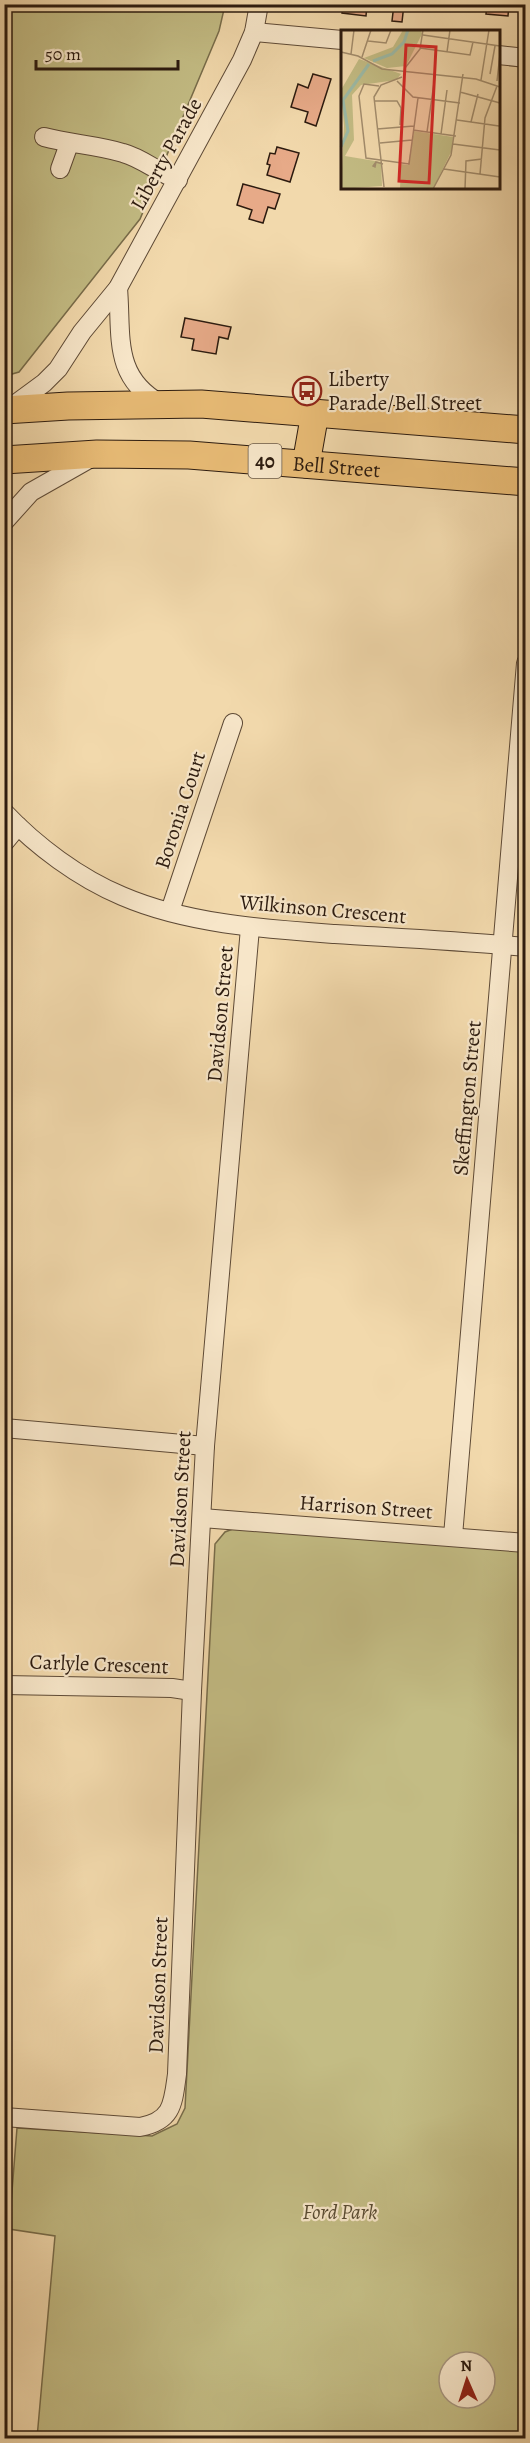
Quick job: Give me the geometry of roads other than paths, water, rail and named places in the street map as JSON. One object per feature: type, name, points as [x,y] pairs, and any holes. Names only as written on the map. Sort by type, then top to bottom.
[{"type":"highway","points":[[6,410],[201,404],[525,430]]},
{"type":"highway","points":[[306,464],[315,413]]},
{"type":"highway","name":"Bell Street","points":[[4,460],[97,454],[189,455],[525,482]]},
{"type":"street","name":"Liberty Parade","points":[[6,410],[44,383],[58,369],[82,332],[118,288],[242,60],[254,32],[259,4]]},
{"type":"street","points":[[254,32],[341,40]]},
{"type":"street","points":[[500,55],[525,58]]},
{"type":"street","points":[[45,137],[69,144],[126,153],[178,180]]},
{"type":"street","points":[[60,169],[69,144]]},
{"type":"street","points":[[118,288],[119,341],[129,374],[142,391],[161,404]]},
{"type":"street","points":[[4,522],[31,492],[97,454]]},
{"type":"street","name":"Skeffington Street","points":[[453,1536],[525,663]]},
{"type":"street","name":"Boronia Court","points":[[170,911],[233,723]]},
{"type":"street","name":"Wilkinson Crescent","points":[[4,812],[18,826],[73,869],[122,896],[170,911],[250,928],[525,946]]},
{"type":"street","points":[[4,843],[18,826]]},
{"type":"street","name":"Davidson Street","points":[[4,2117],[140,2127],[150,2125],[165,2117],[174,2096],[177,2074],[192,1691],[205,1446],[250,928]]},
{"type":"street","points":[[4,1428],[205,1446]]},
{"type":"street","name":"Harrison Street","points":[[202,1518],[525,1543]]},
{"type":"street","name":"Carlyle Crescent","points":[[4,1685],[172,1688],[192,1691]]},
{"type":"place","name":"Liberty Parade/Bell Street","points":[[307,391]]},
{"type":"park label","name":"Ford Park","points":[[340,2212]]}]
